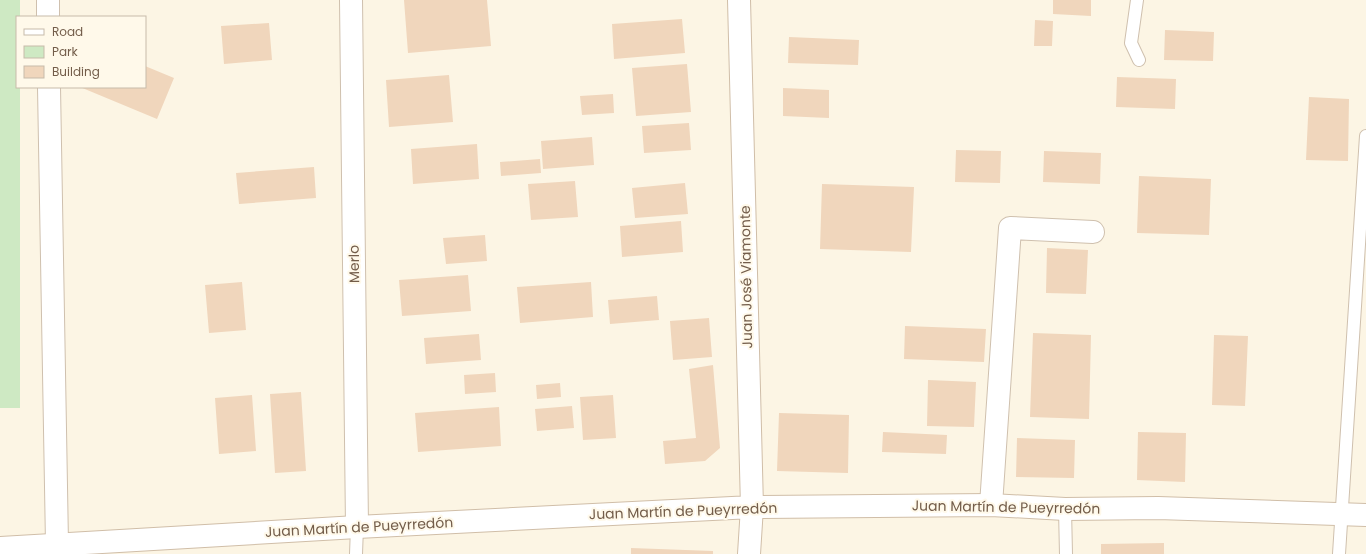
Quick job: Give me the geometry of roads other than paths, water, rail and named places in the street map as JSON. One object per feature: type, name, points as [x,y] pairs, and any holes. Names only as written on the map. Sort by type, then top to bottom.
[{"type":"main road","points":[[48,0],[48,16]]},
{"type":"main road","name":"Merlo","points":[[351,0],[357,527]]},
{"type":"main road","name":"Juan José Viamonte","points":[[739,0],[752,507],[749,554]]},
{"type":"main road","points":[[50,88],[57,544]]},
{"type":"main road","points":[[991,505],[1010,228],[1093,232]]},
{"type":"main road","name":"Juan Martín de Pueyrredón","points":[[0,548],[357,527],[752,507],[991,505],[1065,509],[1158,508],[1366,515]]},
{"type":"lane","points":[[1137,0],[1132,43],[1139,60]]},
{"type":"lane","points":[[1340,554],[1366,136]]},
{"type":"lane","points":[[1065,509],[1066,554]]},
{"type":"lane","points":[[356,554],[357,527]]}]
